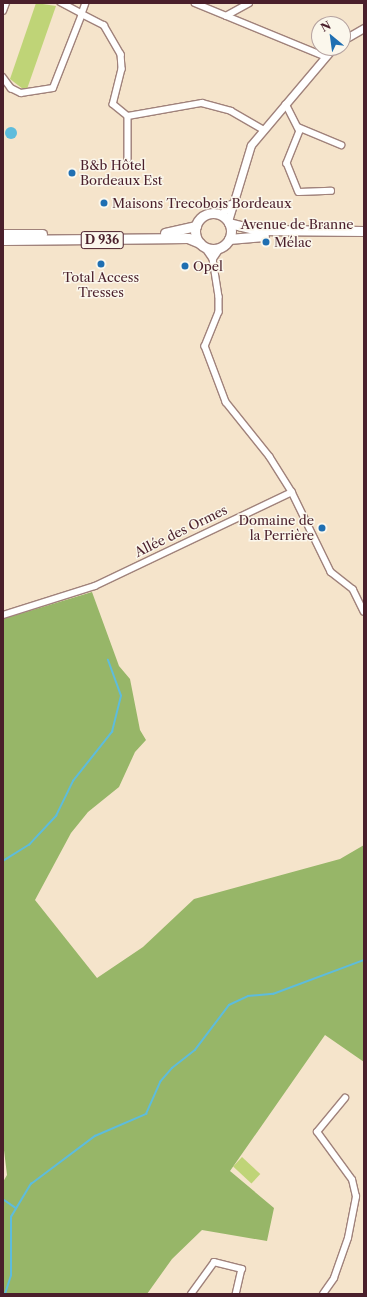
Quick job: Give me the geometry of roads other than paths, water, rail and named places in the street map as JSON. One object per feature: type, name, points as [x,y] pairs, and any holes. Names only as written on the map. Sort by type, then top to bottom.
[{"type":"main road","points":[[203,216],[226,220],[229,238],[221,247],[202,244],[196,226],[203,216]]},
{"type":"main road","name":"Avenue de Branne","points":[[226,220],[258,230],[364,231]]},
{"type":"main road","name":"D 936","points":[[3,234],[175,233],[196,226]]},
{"type":"main road","name":"Avenue de Branne","points":[[229,238],[364,237]]},
{"type":"main road","name":"D 936","points":[[3,240],[188,238],[202,244]]},
{"type":"street","points":[[3,11],[6,3]]},
{"type":"street","points":[[61,3],[104,25],[112,35],[121,54],[122,69],[112,104],[128,116],[202,103],[231,111],[264,130]]},
{"type":"street","points":[[3,77],[11,88],[21,93],[53,88],[86,3]]},
{"type":"street","points":[[195,3],[311,51]]},
{"type":"street","points":[[226,16],[249,3]]},
{"type":"street","points":[[351,35],[364,28]]},
{"type":"street","points":[[226,220],[249,150],[324,56]]},
{"type":"street","points":[[286,104],[300,131],[287,163],[299,192],[331,192]]},
{"type":"street","points":[[128,116],[128,159]]},
{"type":"street","points":[[298,127],[341,145]]},
{"type":"street","points":[[202,244],[213,260],[219,312],[205,346],[226,402],[270,457],[292,492],[331,572],[353,589],[364,612]]},
{"type":"street","points":[[213,260],[221,247]]},
{"type":"street","name":"Allée des Ormes","points":[[3,614],[81,592],[292,492]]},
{"type":"street","points":[[323,1294],[334,1278],[348,1238],[356,1197],[352,1180],[317,1132],[345,1098]]},
{"type":"street","points":[[191,1294],[214,1262],[242,1269],[236,1294]]},
{"type":"water","points":[[9,127],[13,127],[17,133],[13,139],[9,139],[5,135],[5,131]]},
{"type":"waterway","points":[[3,861],[29,845],[56,816],[73,781],[112,732],[121,696],[108,660]]},
{"type":"waterway","points":[[5,1294],[11,1276],[11,1217],[31,1184],[95,1136],[146,1114],[160,1082],[172,1068],[195,1050],[229,1005],[248,996],[273,994],[364,960]]},
{"type":"waterway","points":[[3,1199],[16,1208]]},
{"type":"place","name":"B&b Hôtel Bordeaux Est","points":[[72,173]]},
{"type":"place","name":"Maisons Trecobois Bordeaux","points":[[104,203]]},
{"type":"place","name":"Mélac","points":[[266,242]]},
{"type":"place","name":"Total Access Tresses","points":[[101,264]]},
{"type":"place","name":"Opel","points":[[185,266]]},
{"type":"place","name":"Domaine de la Perrière","points":[[322,528]]}]
